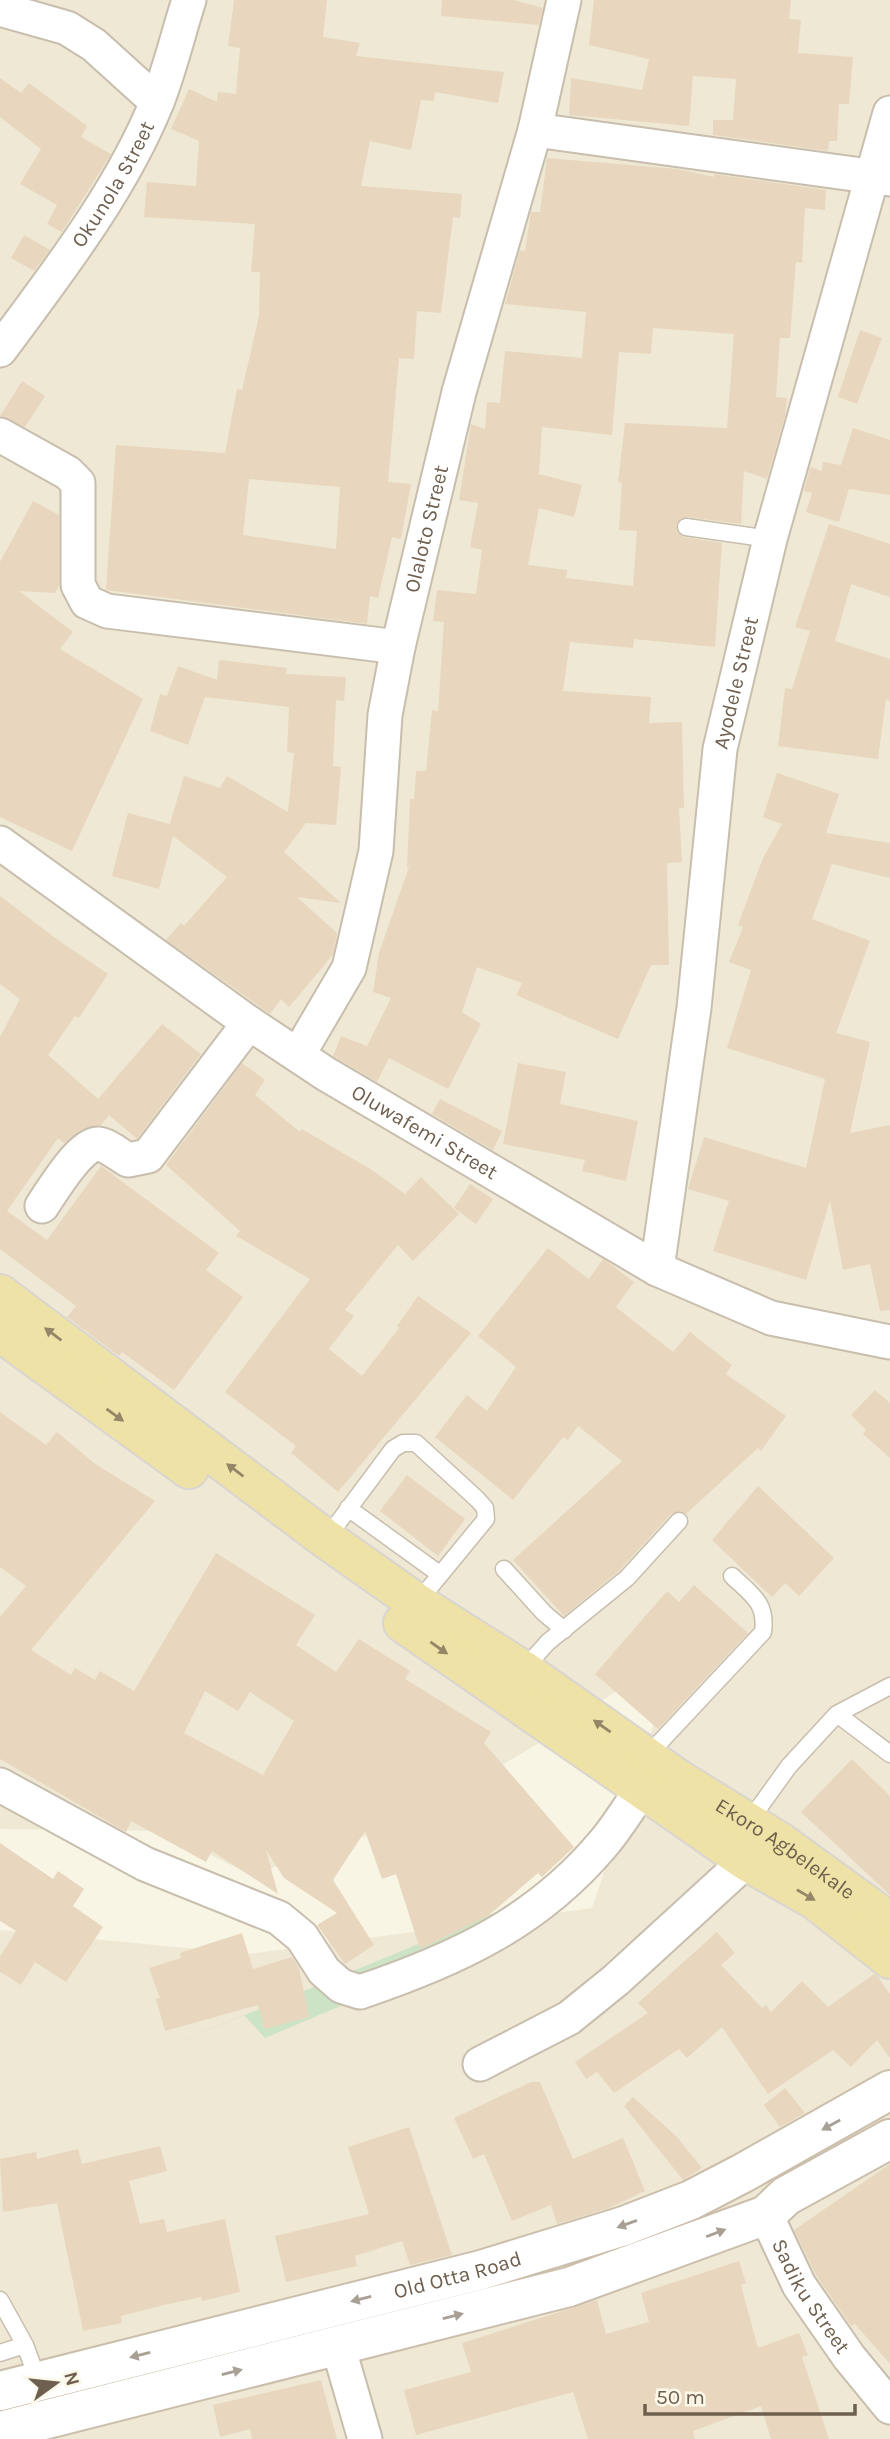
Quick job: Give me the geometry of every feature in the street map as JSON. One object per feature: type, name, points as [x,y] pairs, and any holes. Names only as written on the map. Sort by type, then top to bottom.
[{"type":"main road","points":[[0,1294],[326,1539],[428,1588],[659,1783]]},
{"type":"main road","points":[[0,1332],[443,1651],[659,1783]]},
{"type":"main road","name":"Ekoro Agbelekale","points":[[659,1783],[736,1835],[839,1882],[890,1922]]},
{"type":"main road","points":[[736,1835],[890,1959]]},
{"type":"main road","name":"Old Otta Road","points":[[0,2391],[481,2270],[624,2226],[691,2200],[743,2174],[890,2090]]},
{"type":"main road","name":"Old Otta Road","points":[[0,2431],[569,2287],[765,2215],[786,2196],[890,2139]]},
{"type":"street","name":"Okunola Street","points":[[0,350],[72,251],[113,186],[157,102],[189,0]]},
{"type":"street","name":"Olaloto Street","points":[[298,1055],[349,968],[364,911],[376,851],[385,715],[398,648],[458,392],[535,130],[564,0]]},
{"type":"street","points":[[0,9],[67,28],[94,45],[157,102]]},
{"type":"street","name":"Ayodele Street","points":[[657,1269],[694,1008],[720,749],[770,539],[881,177],[890,113]]},
{"type":"street","points":[[535,130],[881,177]]},
{"type":"street","points":[[0,435],[68,472],[78,483],[78,585],[88,602],[107,611],[398,648]]},
{"type":"street","name":"Oluwafemi Street","points":[[0,843],[249,1023],[298,1055],[657,1269],[771,1318],[890,1342]]},
{"type":"street","points":[[42,1206],[80,1153],[91,1145],[102,1144],[128,1160],[148,1156],[249,1023]]},
{"type":"street","points":[[0,1785],[145,1864],[279,1917],[302,1937],[324,1971],[341,1986],[360,1992],[488,1940],[549,1898],[659,1783]]},
{"type":"street","points":[[480,2064],[569,2018],[625,1971],[736,1835]]},
{"type":"street","name":"Sadiku Street","points":[[765,2215],[799,2285],[849,2357],[890,2407]]},
{"type":"street","points":[[338,2346],[365,2439]]},
{"type":"lane","points":[[686,527],[770,539]]},
{"type":"lane","points":[[326,1539],[348,1508],[393,1449],[403,1443],[416,1444],[485,1508],[486,1519],[428,1588],[348,1508]]},
{"type":"lane","points":[[523,1670],[548,1642],[627,1578],[679,1521]]},
{"type":"lane","points":[[504,1569],[544,1613],[564,1630]]},
{"type":"lane","points":[[659,1783],[763,1632],[765,1615],[758,1601],[732,1576]]},
{"type":"lane","points":[[736,1835],[789,1766],[838,1714],[890,1686]]},
{"type":"lane","points":[[838,1714],[890,1754]]},
{"type":"lane","points":[[0,2300],[25,2345],[38,2380]]},
{"type":"lane","points":[[0,2353],[25,2345]]},
{"type":"shaded area","points":[[0,0],[890,0],[890,2439],[0,2439],[0,1930],[248,1954],[592,1908],[662,1699],[615,1692],[551,1736],[386,1829],[251,1875],[163,1831],[0,1829]]},
{"type":"green space","points":[[604,1868],[474,1958],[383,1988],[265,2038],[244,2015]]},
{"type":"building","points":[[234,0],[327,0],[323,37],[360,43],[356,56],[504,72],[498,103],[435,92],[434,101],[421,100],[411,150],[370,141],[361,186],[462,194],[460,218],[453,217],[441,313],[417,311],[414,359],[399,358],[388,482],[411,484],[401,539],[392,537],[378,598],[370,596],[367,624],[106,590],[116,445],[225,453],[237,389],[242,390],[259,316],[260,272],[251,272],[255,224],[144,217],[147,182],[196,186],[199,141],[171,129],[189,89],[217,102],[218,92],[236,94],[240,48],[228,46]],"holes":[[[249,479],[340,487],[336,549],[243,535]]]},
{"type":"building","points":[[442,0],[514,0],[543,8],[539,25],[441,16]]},
{"type":"building","points":[[594,0],[791,0],[789,19],[801,20],[798,53],[853,57],[849,104],[839,104],[837,141],[829,141],[828,151],[713,135],[713,120],[733,120],[736,79],[693,76],[689,126],[569,115],[571,78],[642,90],[649,59],[589,45]]},
{"type":"building","points":[[0,78],[21,93],[29,83],[87,126],[81,137],[111,154],[62,232],[47,224],[57,205],[20,184],[41,149],[0,117]]},
{"type":"building","points":[[547,158],[678,169],[714,177],[714,174],[826,190],[825,210],[805,208],[802,263],[796,262],[790,338],[780,338],[776,397],[787,398],[785,416],[767,479],[744,471],[741,524],[687,517],[676,525],[677,532],[684,537],[722,543],[715,647],[634,639],[633,648],[570,642],[563,691],[651,697],[649,723],[682,722],[684,808],[679,808],[682,862],[667,863],[669,965],[651,965],[618,1039],[516,995],[522,983],[477,967],[462,1012],[481,1024],[448,1089],[389,1058],[377,1082],[333,1056],[341,1036],[367,1046],[391,998],[373,992],[379,953],[410,864],[407,868],[410,799],[414,799],[416,771],[426,771],[432,710],[438,711],[444,622],[433,621],[437,590],[476,594],[482,550],[470,547],[478,503],[459,500],[471,424],[485,429],[487,402],[500,403],[505,351],[582,358],[586,312],[505,304],[520,250],[525,251],[531,212],[540,212]],"holes":[[[653,328],[734,334],[727,428],[625,423],[618,482],[622,483],[619,530],[637,531],[633,586],[566,578],[567,570],[528,565],[539,508],[574,517],[582,485],[539,474],[542,427],[612,435],[619,352],[651,354]]]},
{"type":"building","points":[[24,235],[50,250],[34,271],[11,258]]},
{"type":"building","points":[[860,330],[882,338],[857,404],[838,397]]},
{"type":"building","points":[[22,381],[45,396],[25,427],[0,416]]},
{"type":"building","points":[[853,428],[890,440],[890,495],[849,489],[839,522],[806,512],[812,493],[804,491],[810,467],[822,471],[823,462],[841,465]]},
{"type":"building","points":[[33,501],[59,515],[59,586],[55,593],[19,591],[73,632],[60,649],[143,699],[72,851],[0,817],[0,562]]},
{"type":"building","points":[[829,524],[890,544],[890,597],[851,584],[835,641],[890,659],[890,701],[886,699],[878,759],[778,746],[785,688],[792,689],[810,631],[795,627]]},
{"type":"building","points":[[219,660],[287,668],[286,674],[346,677],[344,701],[336,700],[333,766],[341,767],[336,825],[306,823],[284,852],[341,903],[297,897],[337,933],[333,954],[289,1007],[281,999],[270,1014],[166,940],[181,923],[184,926],[227,877],[173,836],[159,889],[112,876],[128,813],[170,824],[184,776],[220,788],[227,776],[288,812],[294,753],[287,752],[289,707],[205,697],[188,745],[150,731],[160,694],[167,696],[178,666],[217,680]]},
{"type":"building","points":[[777,773],[839,794],[826,833],[890,843],[890,878],[832,864],[812,919],[870,941],[836,1033],[870,1042],[850,1133],[890,1125],[890,1310],[880,1311],[870,1264],[843,1270],[830,1201],[806,1280],[713,1251],[729,1201],[688,1189],[704,1137],[806,1168],[825,1079],[727,1048],[751,970],[729,962],[743,927],[738,925],[763,858],[782,824],[763,817]]},
{"type":"building","points":[[0,896],[108,974],[79,1018],[75,1016],[48,1055],[98,1099],[162,1024],[201,1054],[137,1139],[109,1115],[101,1125],[80,1130],[64,1143],[58,1138],[7,1211],[47,1240],[101,1166],[219,1253],[206,1270],[243,1297],[174,1390],[122,1352],[119,1356],[67,1317],[76,1306],[0,1249],[0,1037],[20,999],[0,984]]},
{"type":"building","points":[[242,1063],[265,1080],[255,1095],[300,1132],[302,1129],[372,1170],[405,1194],[421,1177],[459,1214],[413,1261],[398,1245],[345,1310],[354,1316],[329,1349],[362,1376],[399,1328],[397,1326],[418,1296],[471,1333],[338,1492],[291,1453],[296,1446],[225,1392],[310,1279],[236,1236],[240,1231],[166,1165]]},
{"type":"building","points":[[518,1063],[566,1072],[560,1104],[638,1121],[626,1181],[582,1171],[585,1160],[503,1144]]},
{"type":"building","points":[[440,1099],[502,1131],[493,1150],[432,1114]]},
{"type":"building","points":[[470,1184],[493,1199],[476,1224],[454,1208]]},
{"type":"building","points":[[548,1248],[589,1279],[603,1259],[606,1261],[634,1282],[616,1307],[673,1352],[690,1332],[732,1365],[726,1374],[786,1416],[761,1451],[758,1448],[686,1514],[681,1511],[671,1514],[620,1570],[564,1616],[513,1560],[622,1461],[578,1426],[568,1440],[563,1437],[513,1500],[435,1437],[467,1395],[487,1411],[516,1367],[478,1336]]},
{"type":"building","points":[[875,1390],[890,1403],[890,1458],[863,1434],[866,1430],[851,1415]]},
{"type":"building","points":[[0,1412],[46,1445],[57,1432],[94,1463],[155,1501],[31,1650],[71,1675],[75,1668],[95,1680],[100,1671],[134,1691],[216,1553],[315,1615],[296,1645],[336,1672],[359,1639],[410,1671],[405,1679],[491,1732],[484,1743],[574,1847],[542,1877],[538,1873],[489,1915],[420,1949],[396,1874],[382,1879],[365,1831],[333,1880],[374,1945],[345,1964],[317,1925],[337,1913],[284,1878],[266,1850],[278,1894],[212,1851],[206,1862],[131,1821],[126,1832],[0,1759],[0,1617],[26,1586],[0,1567]],"holes":[[[205,1691],[238,1711],[250,1692],[294,1721],[263,1775],[184,1733]]]},
{"type":"building","points":[[407,1475],[465,1519],[438,1556],[380,1511]]},
{"type":"building","points":[[758,1486],[834,1558],[799,1596],[785,1583],[772,1597],[712,1540]]},
{"type":"building","points":[[694,1585],[748,1633],[658,1729],[595,1674],[667,1591],[679,1602]]},
{"type":"building","points":[[852,1759],[890,1796],[890,1895],[801,1812]]},
{"type":"building","points":[[0,1843],[53,1879],[58,1871],[84,1889],[73,1906],[103,1927],[66,1982],[35,1962],[21,1985],[0,1972],[0,1957],[16,1931],[0,1921]]},
{"type":"building","points":[[717,1932],[735,1953],[721,1965],[762,2008],[766,2005],[771,2012],[802,1981],[828,2007],[874,1974],[890,1994],[890,2058],[877,2040],[851,2067],[833,2050],[768,2094],[722,2027],[687,2058],[679,2049],[614,2093],[597,2072],[586,2079],[575,2062],[648,2013],[638,2003]]},
{"type":"building","points":[[242,1933],[253,1969],[292,1957],[299,1968],[309,2017],[265,2029],[258,2005],[165,2031],[156,1999],[160,1998],[149,1968],[181,1958],[180,1953]]},
{"type":"building","points":[[531,2082],[540,2082],[573,2159],[623,2138],[645,2191],[609,2208],[557,2224],[551,2205],[512,2221],[484,2154],[473,2159],[454,2118]]},
{"type":"building","points":[[785,2088],[805,2113],[780,2127],[764,2105]]},
{"type":"building","points":[[633,2097],[677,2137],[702,2168],[683,2180],[624,2106]]},
{"type":"building","points":[[409,2127],[452,2255],[410,2265],[402,2241],[355,2256],[357,2266],[286,2282],[275,2236],[369,2214],[348,2147]]},
{"type":"building","points":[[160,2146],[167,2171],[129,2181],[140,2224],[164,2219],[167,2232],[225,2219],[240,2292],[202,2301],[201,2297],[164,2305],[121,2316],[122,2323],[83,2331],[57,2203],[3,2212],[0,2159],[36,2152],[37,2159],[78,2149],[82,2164]]},
{"type":"building","points":[[890,2164],[890,2364],[855,2324],[851,2326],[816,2275],[794,2230]]},
{"type":"building","points":[[739,2261],[746,2283],[741,2285],[758,2348],[799,2333],[808,2355],[802,2357],[829,2439],[771,2439],[761,2406],[693,2431],[695,2439],[588,2439],[573,2392],[416,2435],[404,2390],[471,2372],[462,2343],[597,2300],[606,2334],[649,2322],[641,2293]]},
{"type":"building","points":[[321,2380],[337,2439],[252,2439],[250,2429],[220,2437],[213,2405]]}]
